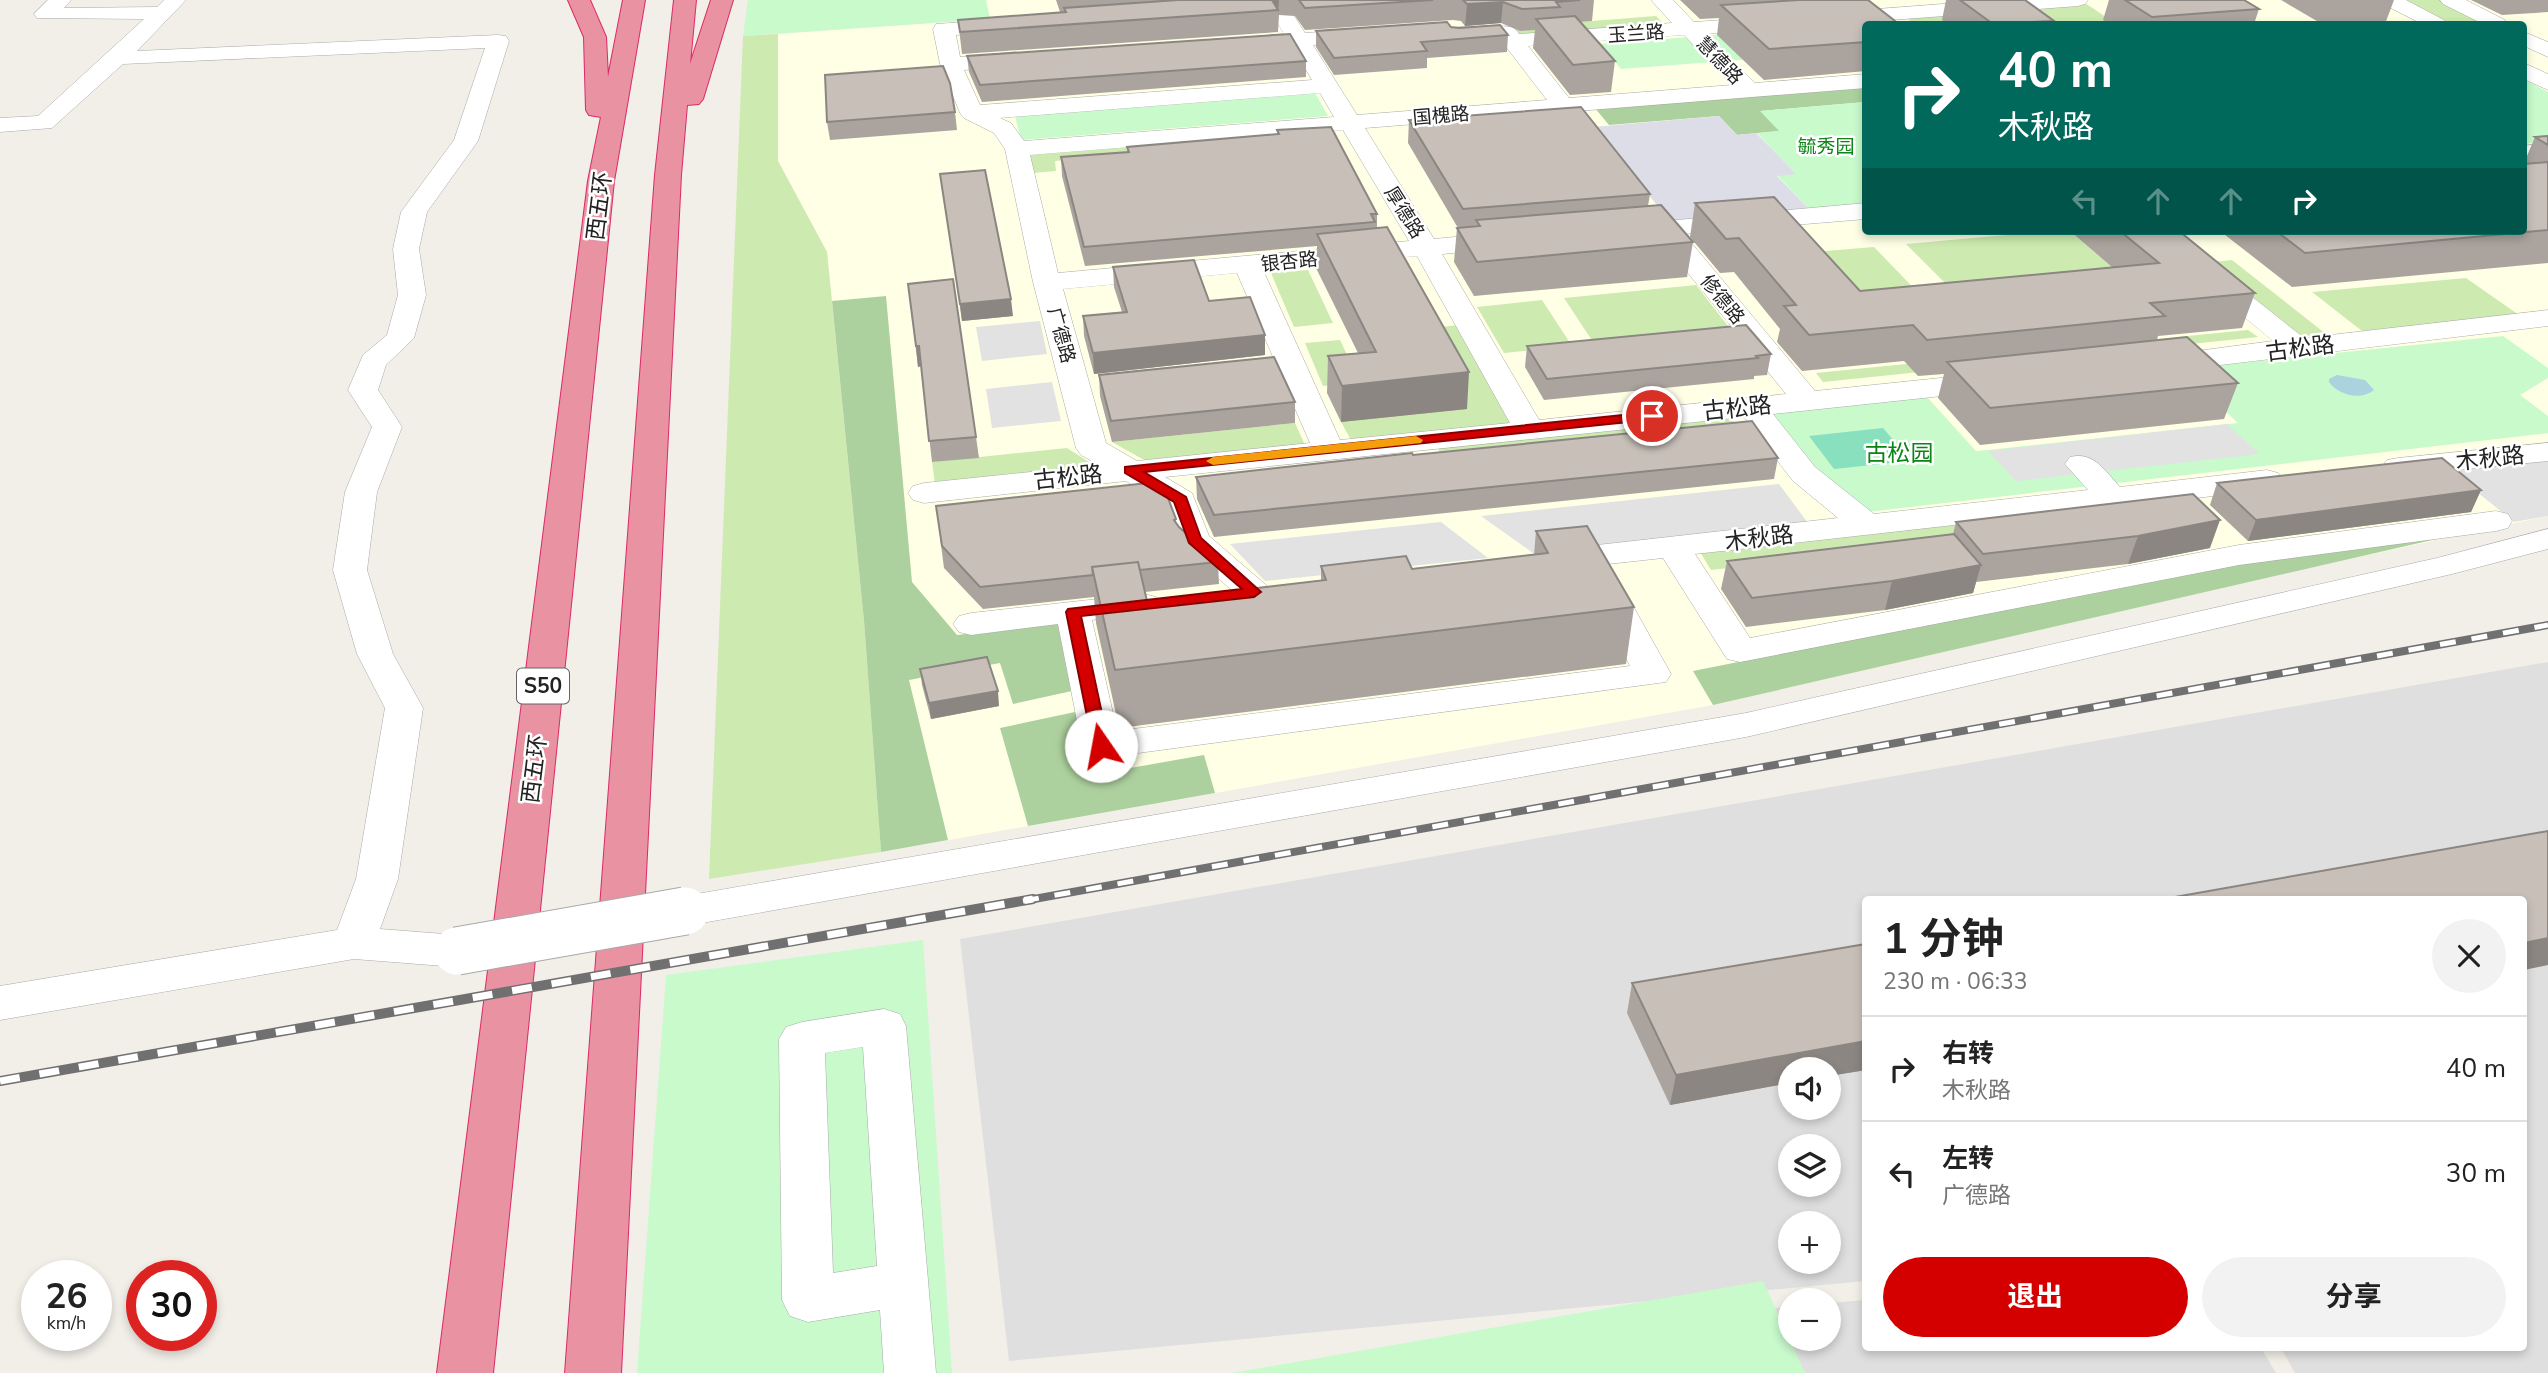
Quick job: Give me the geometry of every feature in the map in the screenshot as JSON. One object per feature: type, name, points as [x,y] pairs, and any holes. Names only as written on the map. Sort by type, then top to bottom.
[{"type":"highway","points":[[579,0],[595,37],[601,180]]},
{"type":"highway","name":"西五环","points":[[465,1373],[601,180],[634,0]]},
{"type":"highway","points":[[593,1373],[668,175],[685,0]]},
{"type":"highway","points":[[668,175],[722,0]]},
{"type":"street","points":[[61,0],[44,13],[169,7]]},
{"type":"street","name":"慧德路","points":[[1661,0],[1750,91]]},
{"type":"street","points":[[1872,0],[1897,19]]},
{"type":"street","points":[[1822,19],[1897,19],[2078,0]]},
{"type":"street","points":[[2390,0],[2431,21]]},
{"type":"street","points":[[2450,0],[2492,21]]},
{"type":"street","name":"厚德路","points":[[1275,5],[1426,247],[1528,428]]},
{"type":"street","points":[[2,125],[44,122],[117,58],[169,7]]},
{"type":"street","points":[[1025,17],[944,29],[951,64],[972,113],[1325,86]]},
{"type":"street","name":"玉兰路","points":[[1430,30],[1453,29],[1458,36],[1506,32],[1513,41],[1782,22]]},
{"type":"street","points":[[1227,44],[1391,33]]},
{"type":"street","points":[[2527,40],[2548,50]]},
{"type":"street","points":[[117,58],[498,41],[466,141],[414,212],[406,249],[412,295],[400,338],[373,361],[363,390],[387,427],[361,492],[350,570],[375,654],[404,708],[377,878],[354,943]]},
{"type":"street","points":[[1513,41],[1563,105]]},
{"type":"street","points":[[951,64],[1034,58]]},
{"type":"street","points":[[2527,72],[2548,83]]},
{"type":"street","name":"国槐路","points":[[1017,149],[1862,81]]},
{"type":"street","name":"广德路","points":[[972,113],[1003,128],[1017,149],[1047,282],[1089,385],[1092,448],[1181,500],[1195,540],[1266,591],[1212,597]]},
{"type":"street","points":[[2527,153],[2548,150]]},
{"type":"street","points":[[1603,233],[1862,211]]},
{"type":"street","name":"修德路","points":[[1666,229],[1807,401]]},
{"type":"street","points":[[2158,235],[2299,348]]},
{"type":"street","name":"银杏路","points":[[1047,282],[1537,238]]},
{"type":"street","points":[[1247,265],[1328,449]]},
{"type":"street","name":"古松路","points":[[2131,366],[2548,319]]},
{"type":"street","points":[[1196,374],[1290,365]]},
{"type":"street","name":"古松路","points":[[924,493],[2022,378]]},
{"type":"street","points":[[1751,407],[1804,474],[1867,525]]},
{"type":"street","name":"木秋路","points":[[2374,470],[2548,452]]},
{"type":"street","points":[[2081,464],[2112,497]]},
{"type":"street","name":"木秋路","points":[[1528,562],[2294,478]]},
{"type":"street","points":[[2173,490],[2239,555]]},
{"type":"street","points":[[1674,548],[1741,651],[2239,555],[2496,521]]},
{"type":"street","points":[[0,1003],[354,943],[457,951],[1746,725],[2427,570],[2548,539]]},
{"type":"street","points":[[1073,612],[1101,746],[1653,674],[1589,556]]},
{"type":"street","points":[[971,624],[1171,601]]},
{"type":"street","points":[[905,1283],[808,1300],[802,1040],[884,1026],[905,1283],[910,1373]]},
{"type":"shaded area","points":[[986,0],[2548,0],[2548,516],[2285,573],[1713,705],[881,852],[864,621],[827,252],[778,161],[778,34],[989,19]]},
{"type":"shaded area","points":[[1719,116],[1737,135],[1756,133],[1773,150],[1796,174],[1777,176],[1808,208],[1670,221],[1593,127]]},
{"type":"shaded area","points":[[1040,321],[1047,354],[982,361],[976,327]]},
{"type":"shaded area","points":[[1052,382],[1061,421],[992,428],[986,389]]},
{"type":"shaded area","points":[[2227,424],[2260,454],[2016,481],[1988,451]]},
{"type":"shaded area","points":[[2548,460],[2548,516],[2514,522],[2450,470]]},
{"type":"shaded area","points":[[1779,484],[1808,523],[1533,553],[1481,516]]},
{"type":"shaded area","points":[[1441,522],[1488,558],[1265,581],[1230,544]]},
{"type":"shaded area","points":[[2548,662],[2548,1373],[2295,1373],[2283,1351],[2527,1351],[2527,896],[1862,896],[1862,1281],[1009,1361],[960,939]]},
{"type":"shaded area","points":[[1862,1300],[1862,1351],[2263,1351],[2276,1373],[1794,1373],[1784,1351],[1841,1351],[1841,1302]]},
{"type":"shaded area","points":[[1778,1308],[1778,1339],[1764,1309]]},
{"type":"green space","points":[[748,0],[986,0],[990,19],[743,36]]},
{"type":"green space","points":[[2398,0],[2443,0],[2484,21],[2439,21]]},
{"type":"green space","points":[[2085,3],[2109,19],[1911,21],[1905,17]]},
{"type":"green space","points":[[1656,16],[1665,25],[1521,36],[1513,27]]},
{"type":"green space","points":[[1792,29],[1819,54],[1621,69],[1599,44]]},
{"type":"green space","points":[[778,34],[778,161],[827,252],[864,621],[881,852],[709,879],[743,36]]},
{"type":"green space","points":[[2527,81],[2548,92],[2548,141],[2527,144]]},
{"type":"green space","points":[[1862,85],[1862,102],[1761,111],[1780,131],[1737,135],[1719,116],[1609,125],[1594,107]]},
{"type":"green space","points":[[1315,93],[1328,116],[1021,140],[1015,116]]},
{"type":"green space","name":"毓秀园","points":[[1862,102],[1862,204],[1808,208],[1777,175],[1795,173],[1757,133],[1779,131],[1760,111]]},
{"type":"green space","points":[[1333,129],[1338,138],[1055,161],[1056,171],[1033,173],[1029,153]]},
{"type":"green space","points":[[2006,235],[2075,235],[2136,288],[1966,304],[1906,244]]},
{"type":"green space","points":[[1874,247],[1932,307],[1843,315],[1789,254]]},
{"type":"green space","points":[[2232,260],[2326,334],[2295,337],[2203,263]]},
{"type":"green space","points":[[1308,270],[1333,323],[1294,327],[1271,273]]},
{"type":"green space","points":[[2466,278],[2519,315],[2362,331],[2312,292]]},
{"type":"green space","points":[[1696,285],[1732,331],[1595,345],[1564,298]]},
{"type":"green space","points":[[886,296],[912,582],[957,635],[1058,624],[1072,691],[1013,704],[1000,663],[909,680],[948,840],[881,852],[864,621],[832,301]]},
{"type":"green space","points":[[1542,300],[1572,346],[1504,353],[1477,307]]},
{"type":"green space","points":[[1459,325],[1513,423],[1351,440],[1341,422],[1466,409],[1423,329]]},
{"type":"green space","points":[[2248,330],[2258,337],[1823,382],[1816,373]]},
{"type":"green space","name":"古松园","points":[[2503,336],[2548,368],[2548,378],[2520,395],[2548,416],[2548,433],[1867,512],[1817,473],[1771,411],[1926,396],[1976,451],[1988,450],[2238,423],[2179,369]]},
{"type":"green space","points":[[1340,340],[1360,382],[1323,386],[1305,343]]},
{"type":"green space","points":[[1730,416],[1748,442],[1449,473],[1437,446]]},
{"type":"green space","points":[[1295,423],[1305,445],[1146,461],[1112,442]]},
{"type":"green space","points":[[1883,428],[1911,461],[1834,469],[1809,436]]},
{"type":"green space","points":[[1067,448],[1097,467],[935,484],[932,462]]},
{"type":"green space","points":[[2167,500],[2183,516],[1711,570],[1700,552]]},
{"type":"green space","points":[[2489,527],[1713,705],[1693,671],[2246,561]]},
{"type":"green space","points":[[1075,712],[1091,775],[1204,755],[1215,793],[1028,826],[1000,728]]},
{"type":"green space","points":[[923,940],[952,1373],[637,1373],[666,975]]},
{"type":"green space","points":[[1763,1281],[1778,1314],[1778,1351],[1795,1351],[1805,1373],[1232,1373]]},
{"type":"water","points":[[2337,375],[2365,380],[2374,390],[2356,396],[2344,393],[2329,382],[2329,379]]},
{"type":"building","points":[[1178,0],[1272,0],[1278,10],[960,32],[958,20],[1066,12],[1064,8]]},
{"type":"building","points":[[1299,0],[1433,0],[1305,8]]},
{"type":"building","points":[[1463,0],[1580,0],[1556,2],[1560,7],[1522,9],[1503,2],[1467,4]]},
{"type":"building","points":[[1799,0],[1868,0],[1895,21],[1862,21],[1862,42],[1769,49],[1721,5]]},
{"type":"building","points":[[1960,0],[2025,0],[2054,21],[1989,21]]},
{"type":"building","points":[[2125,0],[2244,0],[2259,9],[2152,17]]},
{"type":"building","points":[[1575,16],[1615,61],[1573,65],[1536,19]]},
{"type":"building","points":[[1447,22],[1451,27],[1459,28],[1500,25],[1508,35],[1421,42],[1427,51],[1334,58],[1316,31]]},
{"type":"building","points":[[1290,34],[1306,61],[980,85],[967,56]]},
{"type":"building","points":[[943,66],[950,83],[955,112],[827,122],[825,75]]},
{"type":"building","points":[[1581,107],[1650,194],[1463,209],[1409,120]]},
{"type":"building","points":[[1331,127],[1377,214],[1371,214],[1375,222],[1084,247],[1061,157],[1129,152],[1127,147],[1279,134],[1277,130]]},
{"type":"building","points":[[2548,136],[2548,145],[2535,137]]},
{"type":"building","points":[[2548,162],[2548,230],[2527,232],[2527,164]]},
{"type":"building","points":[[985,170],[1011,299],[960,304],[940,174]]},
{"type":"building","points":[[1774,197],[1860,291],[2159,263],[2125,235],[2184,235],[2255,293],[2150,303],[2165,316],[1927,340],[1913,325],[1809,335],[1784,306],[1796,305],[1739,238],[1726,239],[1695,203]]},
{"type":"building","points":[[1661,205],[1693,242],[1477,262],[1457,228],[1480,226],[1476,220]]},
{"type":"building","points":[[1387,227],[1469,372],[1342,386],[1328,356],[1376,352],[1317,234]]},
{"type":"building","points":[[2281,235],[2495,235],[2305,253]]},
{"type":"building","points":[[1194,260],[1209,301],[1250,297],[1265,335],[1093,353],[1083,316],[1127,312],[1113,267]]},
{"type":"building","points":[[953,279],[976,437],[929,441],[919,346],[916,346],[908,284]]},
{"type":"building","points":[[1746,325],[1771,354],[1756,356],[1758,358],[1547,379],[1527,346]]},
{"type":"building","points":[[2187,337],[2238,383],[1990,408],[1947,362]]},
{"type":"building","points":[[1274,357],[1295,402],[1111,421],[1099,375]]},
{"type":"building","points":[[1752,421],[1778,458],[1214,515],[1196,477],[1412,453]]},
{"type":"building","points":[[2442,458],[2481,490],[2256,520],[2217,483]]},
{"type":"building","points":[[1157,482],[1163,485],[1176,519],[1174,520],[1179,527],[1218,562],[1140,570],[1138,562],[1092,567],[1093,575],[980,587],[942,546],[936,506]]},
{"type":"building","points":[[2193,494],[2220,520],[2138,536],[1983,554],[1956,522]]},
{"type":"building","points":[[1587,526],[1634,607],[1115,670],[1092,567],[1138,562],[1147,601],[1326,580],[1321,566],[1406,556],[1412,569],[1548,553],[1536,531]]},
{"type":"building","points":[[1954,534],[1981,565],[1892,581],[1752,598],[1727,561]]},
{"type":"building","points":[[987,657],[998,691],[929,703],[920,669]]},
{"type":"building","points":[[2548,831],[2548,938],[2527,942],[2527,896],[2181,896]]},
{"type":"building","points":[[1862,945],[1862,1042],[1676,1075],[1632,983]]},
{"type":"railway","points":[[1023,901],[2548,625]]},
{"type":"railway","points":[[0,1081],[1033,899]]},
{"type":"slow traffic","points":[[1213,461],[1416,440]]},
{"type":"route","points":[[1101,746],[1073,612],[1254,592],[1195,540],[1181,500],[1130,470],[1652,416]]}]
